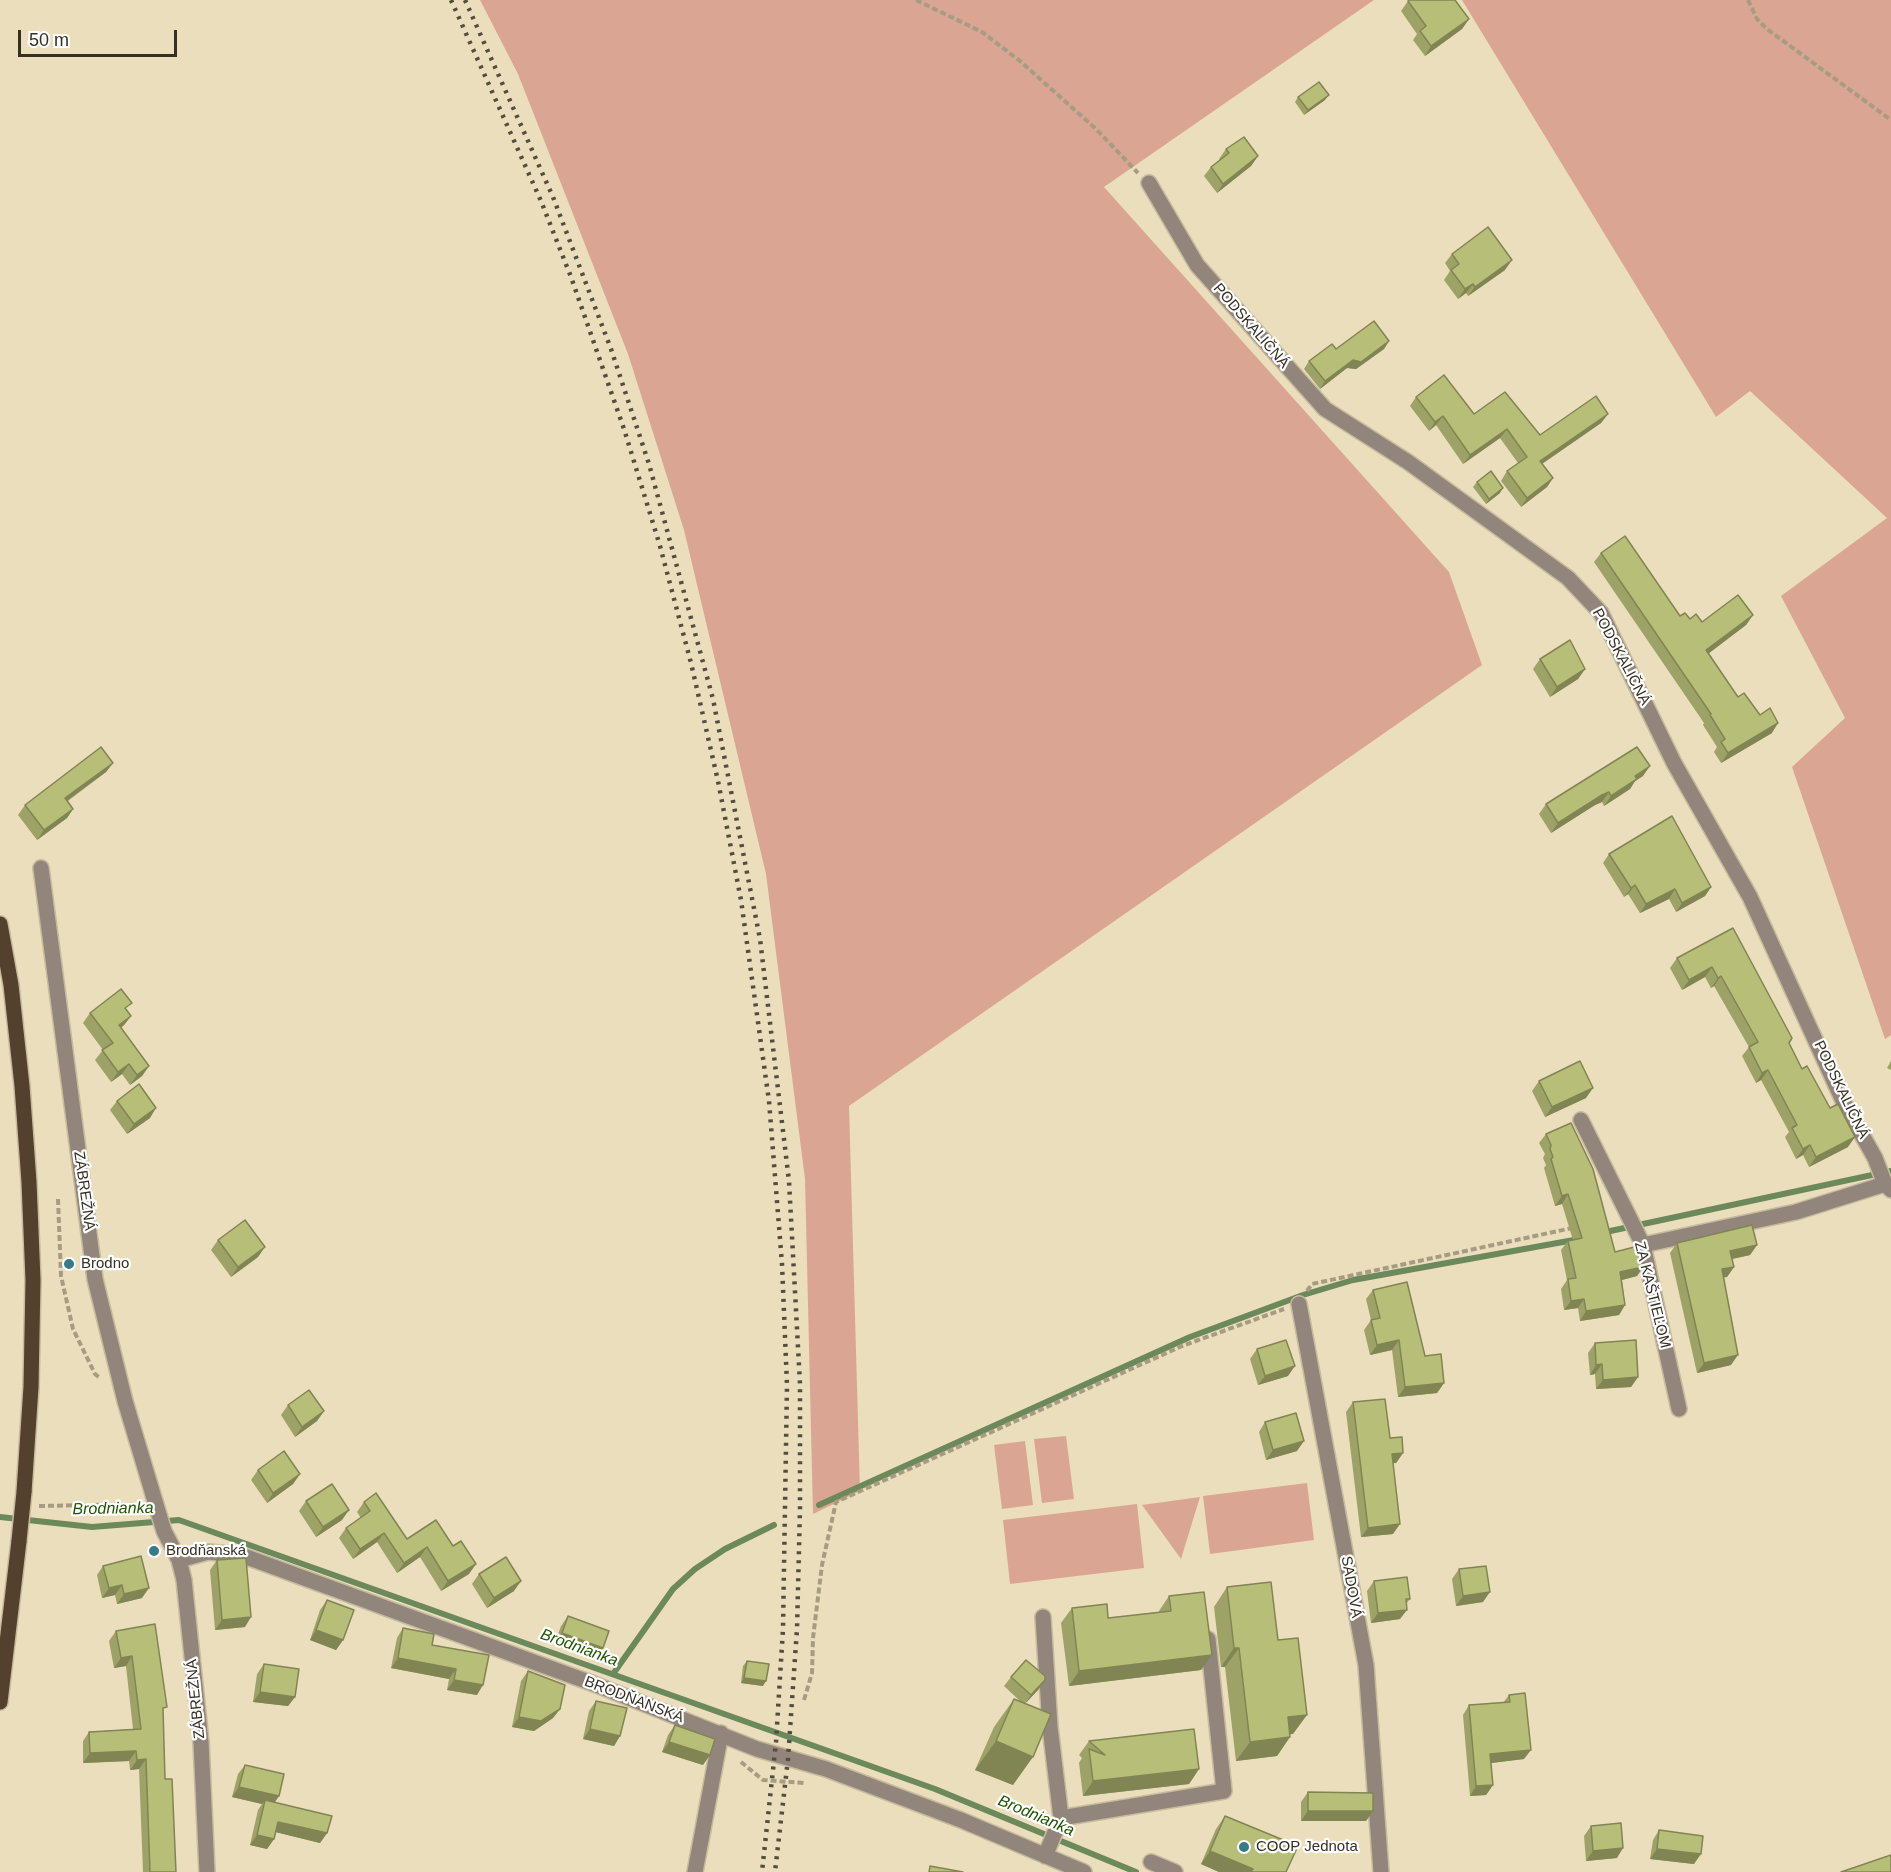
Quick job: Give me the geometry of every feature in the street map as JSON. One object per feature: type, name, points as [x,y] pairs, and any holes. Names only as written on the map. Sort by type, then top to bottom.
[{"type":"main road","points":[[0,924],[11,986],[22,1086],[33,1280],[31,1387],[24,1492],[0,1702]]},
{"type":"street","name":"PODSKALIČNÁ","points":[[1149,183],[1197,265],[1324,409],[1408,462],[1568,578],[1601,614],[1674,763],[1750,897],[1844,1103],[1882,1176]]},
{"type":"street","name":"ZÁBREŽNÁ","points":[[41,868],[95,1279],[125,1401],[156,1506],[164,1531],[179,1560],[201,1742],[207,1872]]},
{"type":"street","name":"ZA KAŠTIEĽOM","points":[[1581,1120],[1643,1245],[1678,1409]]},
{"type":"street","points":[[1643,1245],[1796,1212],[1882,1176],[1891,1155]]},
{"type":"street","name":"SADOVÁ","points":[[1303,1298],[1366,1665],[1381,1872]]},
{"type":"street","name":"BRODŇANSKÁ","points":[[179,1560],[208,1552],[241,1555],[722,1733],[757,1749],[825,1769],[1047,1851],[1084,1872]]},
{"type":"street","points":[[1044,1617],[1050,1727],[1059,1823],[1047,1851]]},
{"type":"street","points":[[1059,1823],[1224,1791],[1206,1621]]},
{"type":"street","points":[[695,1872],[722,1733]]},
{"type":"street","points":[[1151,1862],[1175,1872]]},
{"type":"path","points":[[916,0],[982,32],[1020,61],[1095,128],[1149,183]]},
{"type":"path","points":[[1748,0],[1757,19],[1767,29],[1891,120]]},
{"type":"path","points":[[58,1199],[61,1276],[74,1329],[95,1374],[102,1380]]},
{"type":"path","points":[[804,1700],[812,1673],[813,1638],[822,1564],[836,1502],[1182,1346],[1303,1298],[1312,1284],[1582,1226]]},
{"type":"path","points":[[35,1506],[156,1506]]},
{"type":"shaded area","points":[[480,0],[1374,0],[1104,187],[1449,572],[1482,665],[849,1106],[860,1491],[813,1514],[805,1179],[766,874],[684,530],[628,354],[518,74]]},
{"type":"shaded area","points":[[1462,0],[1891,0],[1891,1035],[1885,1039],[1792,767],[1845,718],[1781,596],[1887,518],[1750,391],[1716,417]]},
{"type":"shaded area","points":[[1066,1436],[1074,1499],[1042,1503],[1034,1439]]},
{"type":"shaded area","points":[[1025,1441],[1033,1505],[1002,1509],[994,1445]]},
{"type":"shaded area","points":[[1307,1483],[1314,1540],[1210,1554],[1203,1496]]},
{"type":"shaded area","points":[[1200,1497],[1181,1559],[1142,1505]]},
{"type":"shaded area","points":[[1137,1504],[1144,1568],[1010,1584],[1003,1520]]},
{"type":"building","points":[[1409,0],[1455,0],[1469,19],[1431,46],[1420,31],[1426,26]]},
{"type":"building","points":[[1319,82],[1329,95],[1308,110],[1298,97]]},
{"type":"building","points":[[1244,137],[1258,156],[1223,184],[1211,167],[1229,153],[1226,149]]},
{"type":"building","points":[[1488,227],[1512,260],[1475,287],[1473,284],[1465,289],[1451,270],[1459,264],[1452,254]]},
{"type":"building","points":[[1374,321],[1389,341],[1361,362],[1353,360],[1325,381],[1309,361],[1332,344],[1336,349]]},
{"type":"building","points":[[1444,375],[1474,414],[1505,392],[1540,435],[1596,396],[1608,414],[1540,461],[1553,478],[1527,498],[1507,471],[1527,457],[1507,429],[1470,455],[1443,416],[1435,422],[1416,397]]},
{"type":"building","points":[[1491,471],[1503,488],[1489,499],[1477,482]]},
{"type":"building","points":[[1625,536],[1680,616],[1685,613],[1690,619],[1696,614],[1702,622],[1738,595],[1753,615],[1706,650],[1738,697],[1744,693],[1760,715],[1770,708],[1778,723],[1728,753],[1721,742],[1725,739],[1711,714],[1601,553]]},
{"type":"building","points":[[1570,640],[1585,669],[1557,687],[1540,659]]},
{"type":"building","points":[[101,747],[113,763],[65,798],[73,809],[44,830],[25,805]]},
{"type":"building","points":[[1637,747],[1650,766],[1635,776],[1637,779],[1611,796],[1609,792],[1602,795],[1558,823],[1546,804]]},
{"type":"building","points":[[1672,816],[1711,887],[1682,903],[1675,889],[1646,904],[1635,885],[1631,888],[1609,854]]},
{"type":"building","points":[[1733,928],[1792,1038],[1789,1043],[1802,1069],[1807,1066],[1830,1108],[1838,1104],[1855,1137],[1816,1157],[1810,1145],[1803,1149],[1792,1128],[1797,1125],[1768,1070],[1762,1073],[1749,1047],[1758,1042],[1721,976],[1718,978],[1712,967],[1689,980],[1677,958]]},
{"type":"building","points":[[121,989],[132,1003],[125,1008],[131,1016],[119,1025],[149,1066],[137,1075],[129,1064],[118,1072],[102,1050],[113,1043],[90,1013]]},
{"type":"building","points":[[1580,1061],[1593,1088],[1552,1107],[1539,1081]]},
{"type":"building","points":[[139,1084],[156,1108],[134,1124],[117,1101]]},
{"type":"building","points":[[1571,1123],[1593,1169],[1615,1252],[1638,1246],[1643,1267],[1620,1272],[1625,1305],[1586,1311],[1584,1299],[1571,1301],[1568,1279],[1576,1278],[1568,1241],[1582,1238],[1568,1194],[1562,1196],[1551,1159],[1553,1157],[1551,1145],[1546,1134]]},
{"type":"building","points":[[245,1220],[265,1247],[238,1267],[218,1240]]},
{"type":"building","points":[[1752,1225],[1757,1245],[1730,1251],[1734,1267],[1722,1269],[1738,1355],[1704,1363],[1677,1243]]},
{"type":"building","points":[[1407,1282],[1425,1356],[1441,1354],[1444,1383],[1405,1387],[1399,1340],[1377,1345],[1371,1320],[1380,1318],[1373,1290]]},
{"type":"building","points":[[1286,1340],[1295,1366],[1265,1376],[1257,1349]]},
{"type":"building","points":[[1636,1340],[1638,1377],[1603,1380],[1602,1364],[1596,1365],[1595,1343]]},
{"type":"building","points":[[309,1390],[324,1411],[302,1427],[288,1405]]},
{"type":"building","points":[[1385,1399],[1390,1438],[1402,1437],[1403,1453],[1392,1454],[1400,1524],[1368,1528],[1353,1402]]},
{"type":"building","points":[[1296,1413],[1304,1441],[1273,1450],[1265,1422]]},
{"type":"building","points":[[284,1451],[300,1474],[273,1493],[258,1470]]},
{"type":"building","points":[[332,1484],[349,1510],[323,1527],[306,1501]]},
{"type":"building","points":[[376,1493],[407,1539],[436,1520],[453,1546],[461,1541],[476,1564],[448,1581],[427,1547],[404,1563],[384,1533],[360,1549],[346,1528],[370,1511],[364,1502]]},
{"type":"building","points":[[141,1556],[149,1588],[124,1594],[122,1585],[109,1588],[103,1566]]},
{"type":"building","points":[[506,1557],[521,1581],[494,1598],[479,1574]]},
{"type":"building","points":[[246,1558],[251,1617],[222,1620],[217,1560]]},
{"type":"building","points":[[1486,1566],[1490,1592],[1463,1596],[1459,1569]]},
{"type":"building","points":[[1407,1577],[1410,1599],[1406,1599],[1407,1610],[1378,1613],[1374,1581]]},
{"type":"building","points":[[1271,1582],[1278,1640],[1298,1638],[1307,1715],[1288,1717],[1290,1737],[1250,1742],[1239,1648],[1234,1648],[1227,1587]]},
{"type":"building","points":[[1204,1592],[1212,1655],[1079,1671],[1072,1608],[1107,1604],[1108,1618],[1171,1611],[1169,1596]]},
{"type":"building","points":[[327,1600],[354,1610],[343,1640],[316,1630]]},
{"type":"building","points":[[568,1616],[609,1631],[603,1648],[562,1633]]},
{"type":"building","points":[[155,1624],[167,1707],[163,1708],[165,1779],[172,1779],[176,1872],[150,1872],[146,1759],[137,1760],[136,1751],[90,1753],[89,1732],[141,1729],[132,1656],[121,1658],[116,1631]]},
{"type":"building","points":[[403,1628],[434,1634],[432,1645],[489,1655],[483,1685],[454,1680],[456,1669],[398,1658]]},
{"type":"building","points":[[1026,1660],[1045,1676],[1045,1680],[1031,1695],[1011,1677]]},
{"type":"building","points":[[747,1661],[769,1664],[766,1681],[744,1678]]},
{"type":"building","points":[[264,1664],[299,1669],[295,1697],[260,1692]]},
{"type":"building","points":[[528,1671],[565,1685],[560,1709],[541,1721],[519,1717]]},
{"type":"building","points":[[1525,1693],[1531,1750],[1490,1754],[1493,1785],[1476,1786],[1469,1705],[1510,1702],[1509,1695]]},
{"type":"building","points":[[1014,1699],[1051,1714],[1033,1757],[996,1741]]},
{"type":"building","points":[[596,1701],[627,1708],[620,1736],[590,1729]]},
{"type":"building","points":[[675,1725],[715,1739],[710,1755],[669,1742]]},
{"type":"building","points":[[1194,1729],[1199,1769],[1093,1781],[1089,1749],[1105,1755],[1089,1741]]},
{"type":"building","points":[[245,1765],[284,1774],[279,1796],[239,1787]]},
{"type":"building","points":[[1308,1792],[1373,1793],[1373,1811],[1308,1811]]},
{"type":"building","points":[[265,1800],[332,1816],[327,1833],[278,1822],[274,1839],[257,1835]]},
{"type":"building","points":[[1225,1816],[1298,1846],[1286,1872],[1251,1872],[1253,1869],[1210,1851]]},
{"type":"building","points":[[1621,1823],[1623,1848],[1593,1851],[1591,1826]]},
{"type":"building","points":[[1659,1830],[1703,1836],[1701,1854],[1657,1849]]},
{"type":"building","points":[[1891,1855],[1891,1872],[1841,1872]]},
{"type":"building","points":[[930,1866],[963,1872],[929,1872]]},
{"type":"waterway","points":[[1601,1233],[1891,1171]]},
{"type":"waterway","points":[[819,1505],[1190,1337],[1303,1295],[1353,1280],[1574,1240]]},
{"type":"waterway","name":"Brodnianka","points":[[0,1517],[92,1527],[179,1520],[935,1789],[1136,1872]]},
{"type":"waterway","points":[[613,1674],[673,1589],[695,1569],[725,1549],[774,1525]]},
{"type":"railway","points":[[451,0],[541,201],[571,277],[624,429],[660,546],[691,663],[718,781],[741,900],[769,1101],[782,1264],[787,1385],[783,1629],[776,1742],[762,1872]]},
{"type":"railway","points":[[465,0],[553,197],[611,349],[649,464],[713,699],[760,939],[789,1181],[800,1384],[797,1629],[788,1759],[775,1872]]},
{"type":"place","name":"Brodno","points":[[69,1264]]},
{"type":"place","name":"Brodňanská","points":[[154,1551]]},
{"type":"place","name":"COOP Jednota","points":[[1244,1847]]}]
